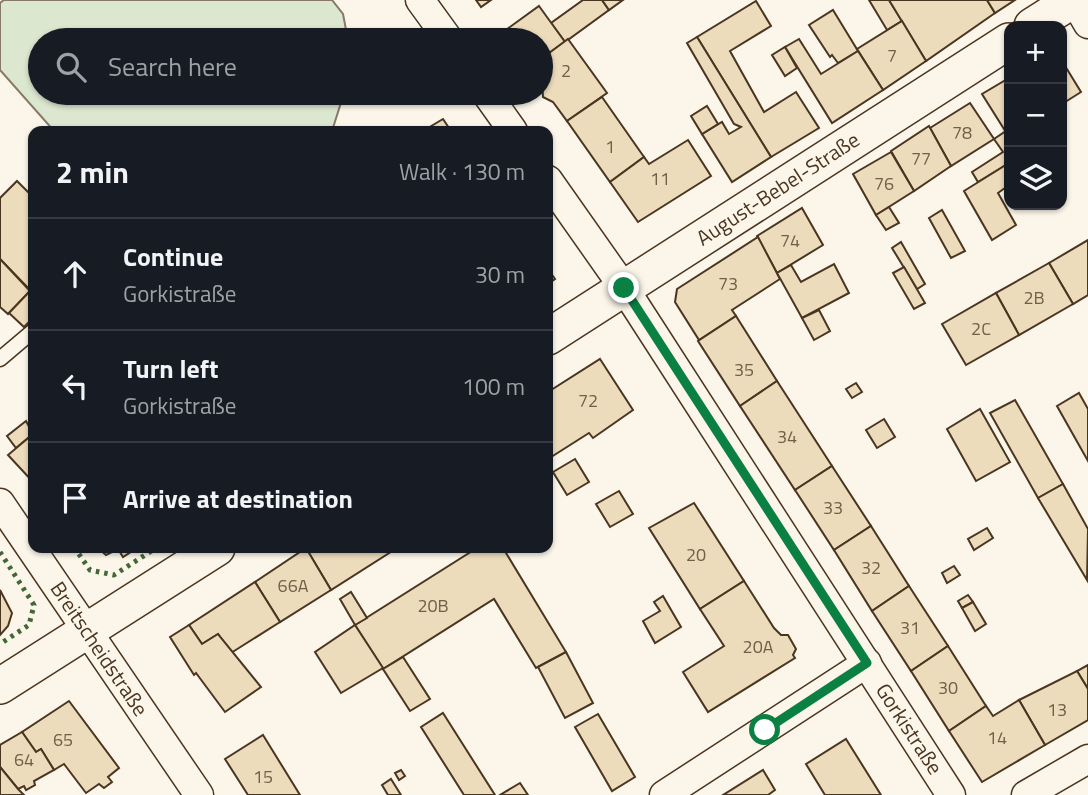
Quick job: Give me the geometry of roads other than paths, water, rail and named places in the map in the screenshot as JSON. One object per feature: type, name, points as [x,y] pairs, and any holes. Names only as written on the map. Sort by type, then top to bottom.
[{"type":"street","points":[[420,0],[440,28]]},
{"type":"street","points":[[1040,21],[1074,0],[1088,24]]},
{"type":"street","name":"August-Bebel-Straße","points":[[553,334],[1004,44]]},
{"type":"street","points":[[495,105],[509,126]]},
{"type":"street","name":"Gorkistraße","points":[[553,187],[624,288],[951,795]]},
{"type":"street","name":"Breitscheidstraße","points":[[0,503],[28,545]]},
{"type":"street","name":"Breitscheidstraße","points":[[34,553],[199,795]]},
{"type":"street","points":[[0,686],[208,553]]},
{"type":"street","name":"Gorkistraße","points":[[664,795],[867,663]]},
{"type":"street","points":[[1026,795],[1088,760]]},
{"type":"lane","points":[[0,359],[28,335]]}]
